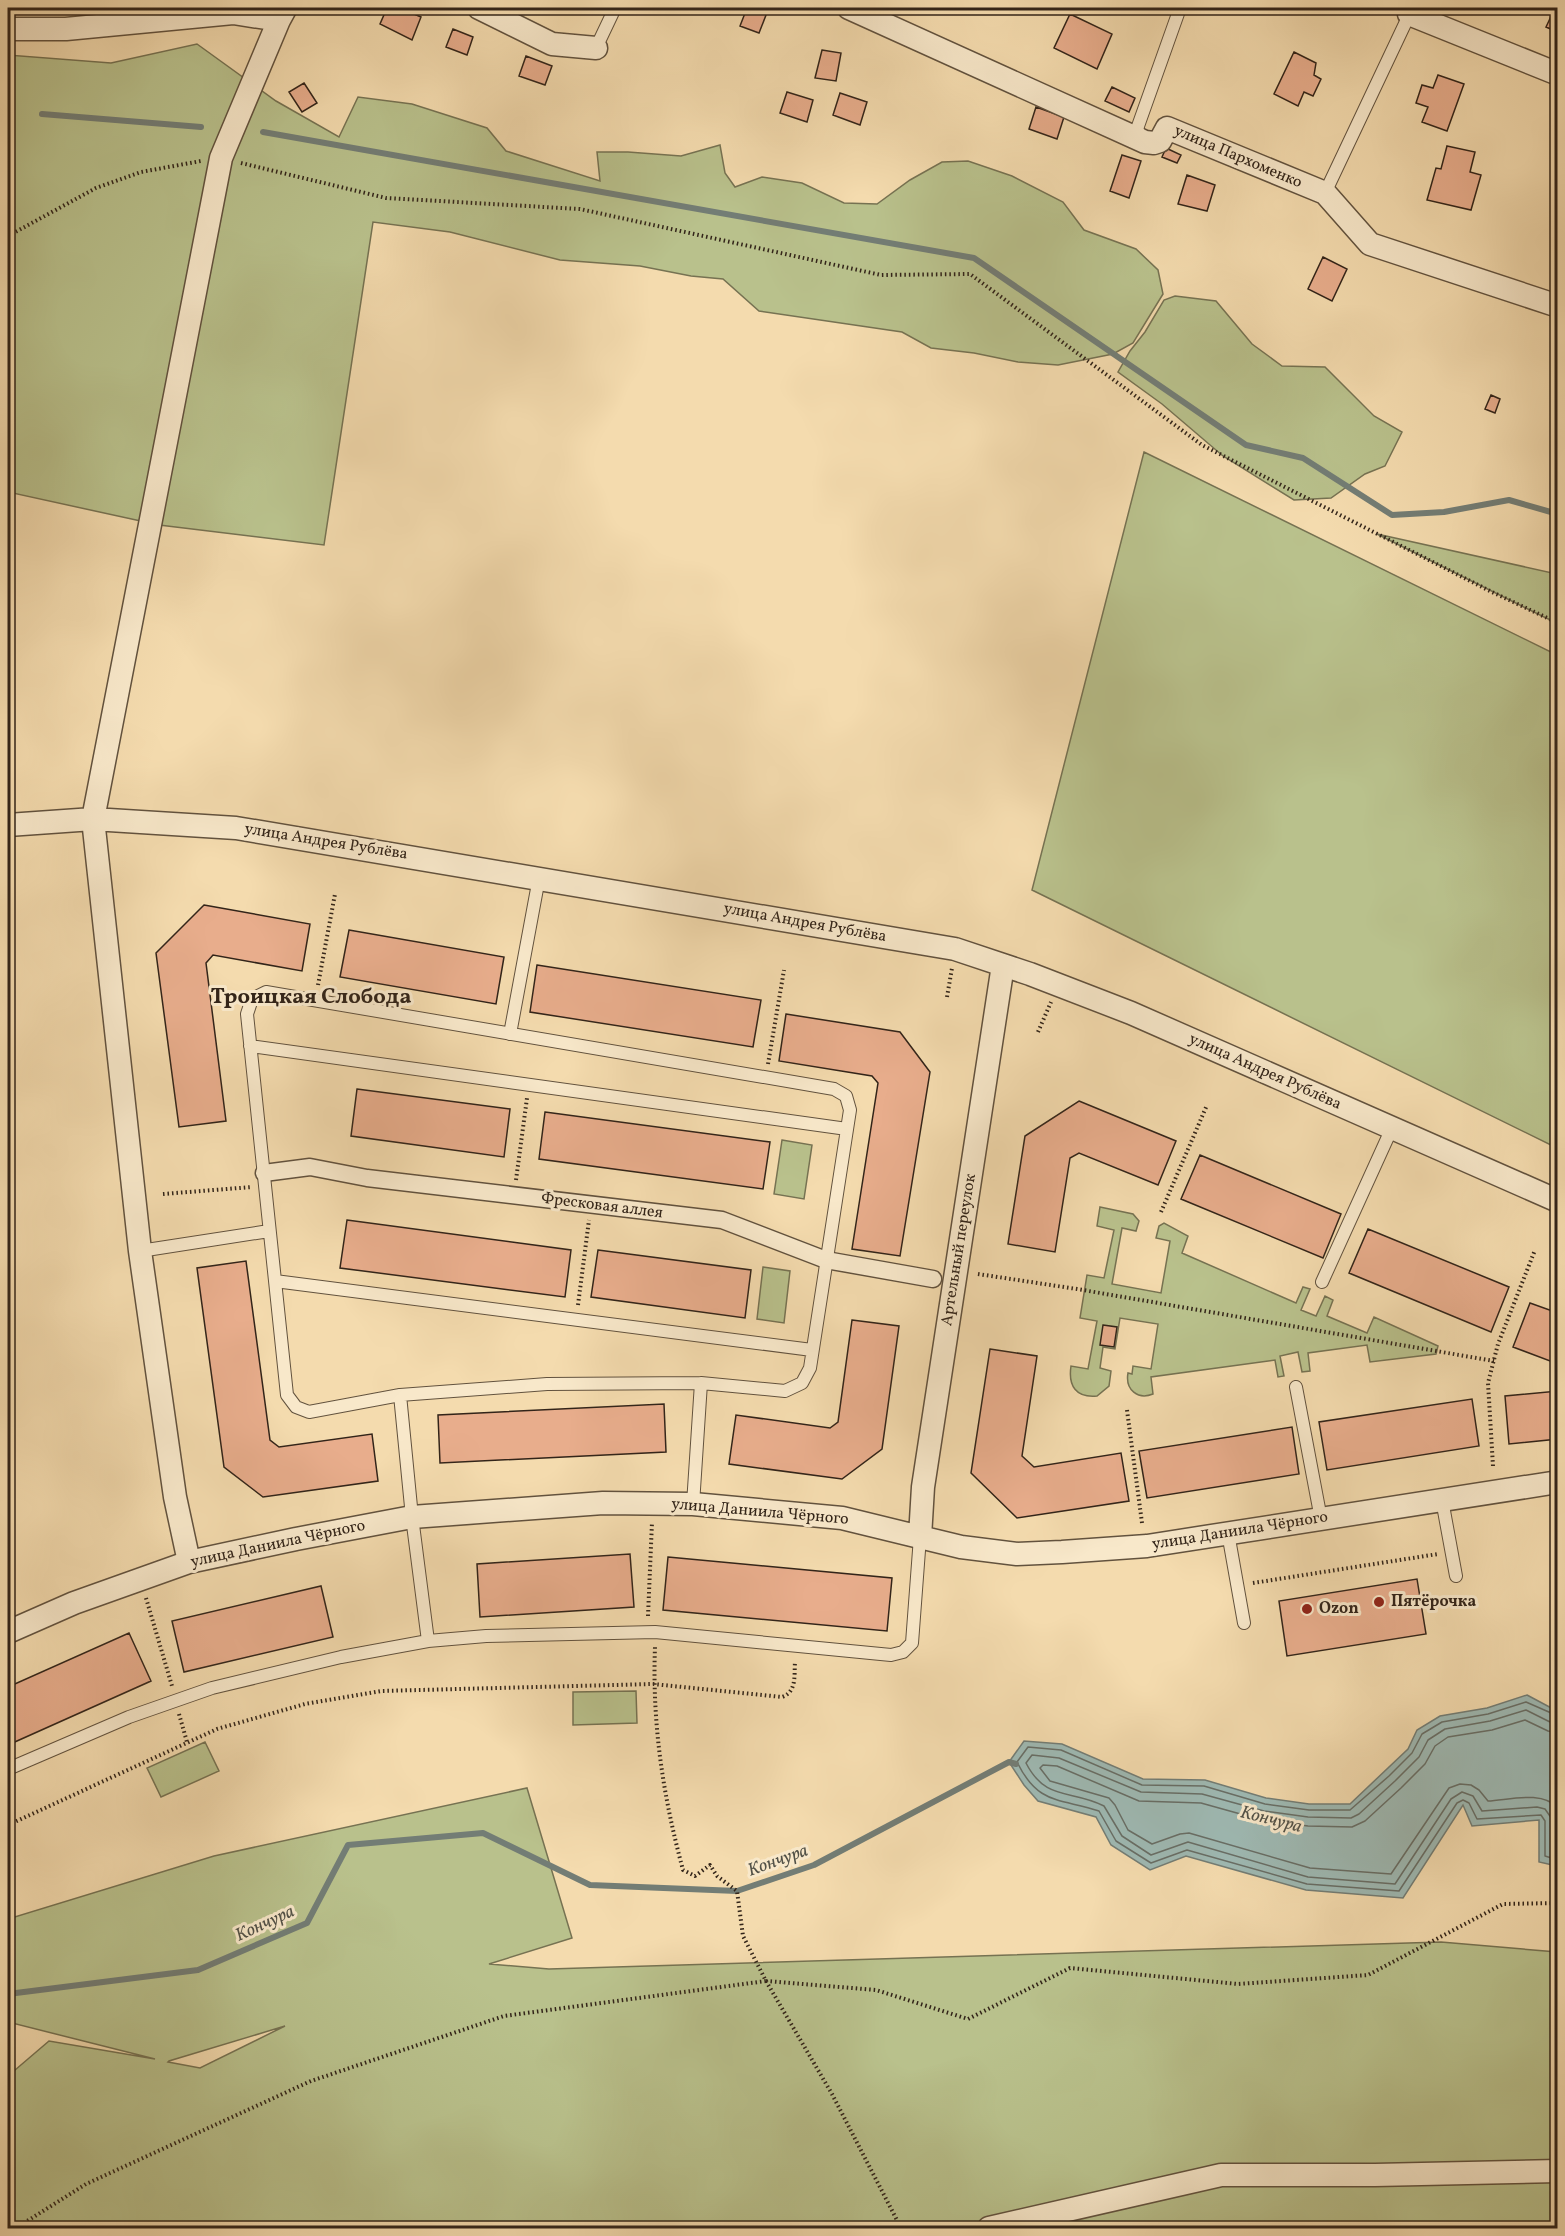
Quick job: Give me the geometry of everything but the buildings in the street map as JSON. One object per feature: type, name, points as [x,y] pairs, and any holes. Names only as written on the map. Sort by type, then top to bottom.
[{"type":"street","points":[[478,8],[552,44],[596,48]]},
{"type":"street","points":[[849,8],[1144,142]]},
{"type":"street","points":[[1411,11],[1557,74]]},
{"type":"street","points":[[8,28],[66,28],[233,13],[283,14],[221,158],[93,819],[140,1251],[175,1497],[189,1562]]},
{"type":"street","name":"улица Пархоменко","points":[[1144,142],[1160,141],[1167,128],[1324,193],[1370,244],[1557,306]]},
{"type":"street","name":"улица Андрея Рублёва","points":[[8,825],[93,819],[236,828],[955,949],[1131,1013],[1557,1201]]},
{"type":"street","name":"Артельный переулок","points":[[920,1537],[924,1476],[1003,965]]},
{"type":"street","name":"Фресковая аллея","points":[[264,1180],[310,1167],[367,1178],[722,1220],[826,1260],[933,1280]]},
{"type":"street","name":"улица Даниила Чёрного","points":[[8,1632],[74,1603],[189,1562],[412,1517],[603,1503],[693,1504],[842,1518],[961,1547],[1017,1554],[1147,1546],[1557,1482]]},
{"type":"street","points":[[989,2229],[1221,2175],[1375,2175],[1557,2171]]},
{"type":"lane","points":[[596,48],[615,8]]},
{"type":"lane","points":[[1144,142],[1137,129],[1180,8]]},
{"type":"lane","points":[[1324,193],[1411,11]]},
{"type":"lane","points":[[510,1034],[539,878]]},
{"type":"lane","points":[[266,992],[315,1000],[834,1089],[846,1096],[850,1110],[810,1368],[802,1383],[785,1390],[701,1383],[547,1384],[400,1395],[309,1412],[296,1407],[287,1395],[247,1014],[252,999],[266,992]]},
{"type":"lane","points":[[250,1046],[847,1129]]},
{"type":"lane","points":[[1322,1282],[1392,1128]]},
{"type":"lane","points":[[140,1251],[269,1231]]},
{"type":"lane","points":[[275,1281],[812,1350]]},
{"type":"lane","points":[[693,1504],[701,1383]]},
{"type":"lane","points":[[1296,1387],[1321,1519]]},
{"type":"lane","points":[[400,1395],[412,1517],[428,1641]]},
{"type":"lane","points":[[1442,1500],[1456,1576]]},
{"type":"lane","points":[[1228,1533],[1244,1623]]},
{"type":"lane","points":[[8,1769],[129,1717],[212,1688],[341,1657],[428,1641],[486,1636],[651,1632],[891,1655],[903,1652],[912,1643],[920,1537]]},
{"type":"path","points":[[8,236],[96,188],[141,172],[221,158],[386,198],[580,209],[881,275],[970,274],[1202,445],[1557,623]]},
{"type":"path","points":[[315,1000],[335,894]]},
{"type":"path","points":[[946,997],[953,961]]},
{"type":"path","points":[[766,1077],[784,970]]},
{"type":"path","points":[[1038,1032],[1054,996]]},
{"type":"path","points":[[513,1196],[528,1085]]},
{"type":"path","points":[[1161,1212],[1207,1106]]},
{"type":"path","points":[[163,1194],[264,1180]]},
{"type":"path","points":[[576,1320],[591,1205]]},
{"type":"path","points":[[1493,1466],[1488,1383],[1498,1344],[1536,1250]]},
{"type":"path","points":[[978,1274],[1494,1361]]},
{"type":"path","points":[[1126,1410],[1142,1523]]},
{"type":"path","points":[[652,1522],[651,1632],[655,1731],[669,1820],[683,1870],[694,1876],[710,1865],[717,1876],[737,1891],[743,1936],[766,1981],[832,2094],[902,2229]]},
{"type":"path","points":[[1238,1586],[1451,1552]]},
{"type":"path","points":[[147,1598],[188,1742]]},
{"type":"path","points":[[8,1825],[217,1729],[305,1704],[381,1690],[653,1684],[782,1697],[789,1694],[793,1688],[795,1646]]},
{"type":"path","points":[[16,2229],[86,2184],[311,2081],[504,2016],[766,1981],[876,1990],[968,2019],[1070,1968],[1238,1984],[1368,1975],[1503,1904],[1557,1903]]},
{"type":"green space","points":[[197,44],[276,101],[339,137],[358,97],[412,104],[487,128],[506,151],[600,181],[597,152],[681,156],[720,145],[725,173],[735,187],[762,177],[802,183],[844,203],[877,204],[910,180],[942,162],[968,161],[1012,176],[1063,202],[1084,230],[1136,249],[1158,270],[1163,294],[1133,343],[1113,354],[1058,365],[1018,362],[974,353],[931,348],[902,332],[759,311],[723,279],[691,276],[640,266],[560,260],[450,232],[373,222],[324,545],[159,525],[8,492],[8,55],[111,63]]},
{"type":"green space","points":[[1175,296],[1216,301],[1252,344],[1282,366],[1325,367],[1374,416],[1402,432],[1385,466],[1365,474],[1331,498],[1294,500],[1223,456],[1162,404],[1118,372],[1164,300]]},
{"type":"green space","points":[[1144,452],[1557,655],[1557,1148],[1032,890]]},
{"type":"green space","points":[[1377,534],[1557,574],[1557,623],[1542,616]]},
{"type":"green space","points":[[782,1140],[812,1145],[804,1199],[774,1194]]},
{"type":"green space","points":[[1100,1207],[1133,1214],[1139,1221],[1136,1231],[1122,1228],[1112,1284],[1161,1293],[1170,1241],[1156,1238],[1159,1226],[1164,1223],[1188,1236],[1182,1253],[1296,1303],[1303,1287],[1310,1289],[1301,1310],[1316,1316],[1325,1296],[1333,1300],[1327,1316],[1367,1333],[1374,1317],[1438,1346],[1436,1354],[1370,1362],[1367,1345],[1308,1353],[1310,1371],[1302,1372],[1298,1352],[1280,1356],[1284,1376],[1278,1377],[1275,1360],[1151,1377],[1153,1394],[1142,1396],[1131,1389],[1128,1373],[1132,1374],[1133,1366],[1151,1369],[1158,1324],[1120,1318],[1115,1349],[1103,1347],[1100,1368],[1111,1371],[1109,1386],[1097,1396],[1079,1393],[1072,1385],[1071,1366],[1088,1369],[1097,1321],[1080,1318],[1087,1275],[1104,1278],[1114,1230],[1097,1226]]},
{"type":"green space","points":[[763,1267],[790,1271],[784,1323],[757,1319]]},
{"type":"green space","points":[[636,1691],[637,1723],[573,1725],[573,1692]]},
{"type":"green space","points":[[205,1742],[219,1771],[161,1797],[147,1768]]},
{"type":"green space","points":[[527,1788],[572,1938],[489,1964],[549,1969],[1441,1942],[1557,1952],[1557,2228],[8,2228],[8,2076],[49,2041],[155,2059],[8,2022],[8,1919],[214,1856]],"holes":[[[285,2026],[200,2068],[168,2062]]]},
{"type":"water","points":[[1527,1695],[1557,1711],[1557,1866],[1539,1862],[1539,1820],[1472,1826],[1463,1805],[1403,1898],[1306,1890],[1186,1856],[1150,1870],[1111,1845],[1096,1817],[1038,1801],[1009,1762],[1024,1741],[1062,1744],[1143,1779],[1205,1780],[1266,1798],[1309,1804],[1350,1804],[1408,1749],[1417,1730],[1440,1716],[1487,1708]]},
{"type":"waterway","points":[[42,114],[201,127]]},
{"type":"waterway","points":[[263,132],[974,258],[1246,445],[1303,458],[1392,515],[1444,512],[1509,500],[1558,514]]},
{"type":"waterway","name":"Кончура","points":[[8,1994],[198,1970],[307,1923],[348,1845],[483,1833],[590,1885],[737,1891],[814,1865],[1009,1762],[1016,1764]]},
{"type":"place","name":"Пятёрочка","points":[[1379,1602]]},
{"type":"place","name":"Ozon","points":[[1307,1609]]},
{"type":"district","name":"Троицкая Слобода","points":[[311,997]]}]
